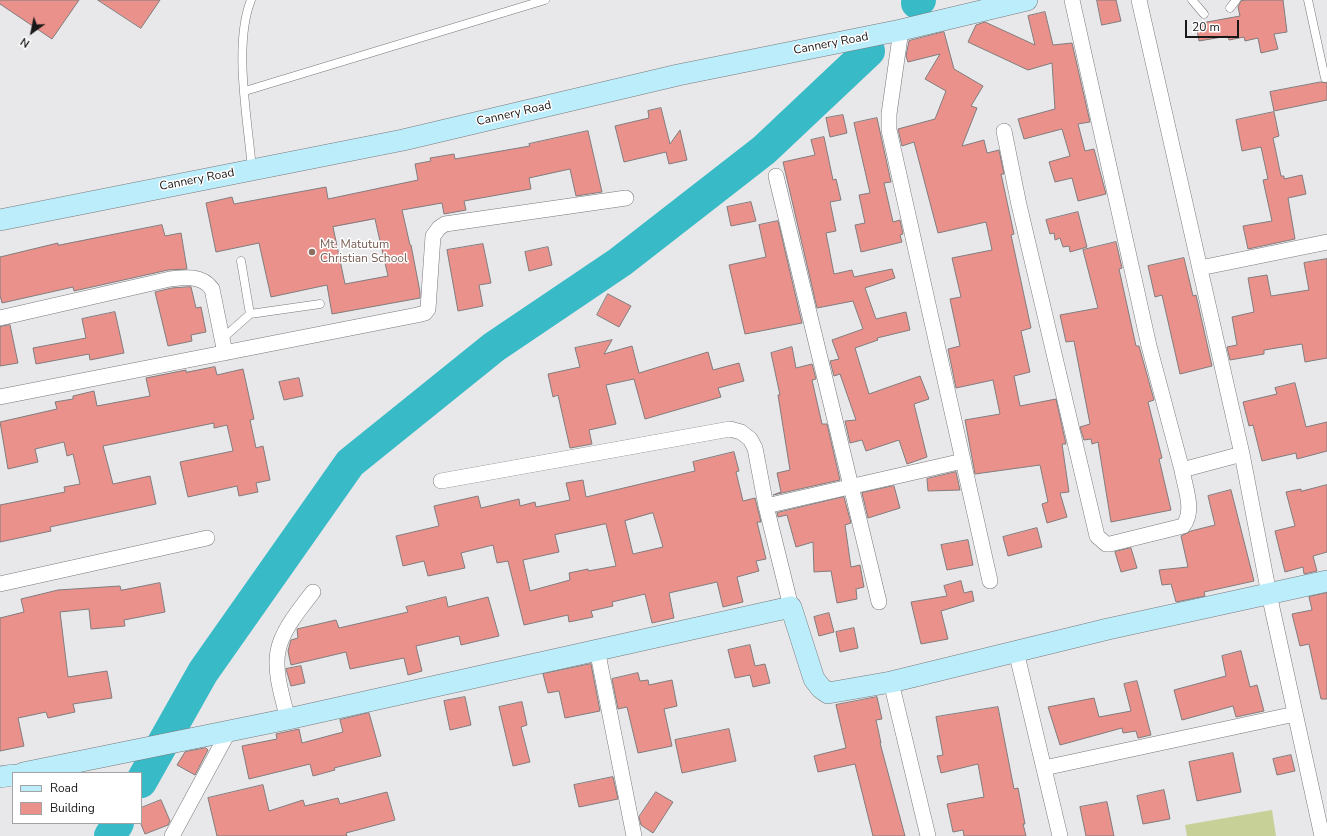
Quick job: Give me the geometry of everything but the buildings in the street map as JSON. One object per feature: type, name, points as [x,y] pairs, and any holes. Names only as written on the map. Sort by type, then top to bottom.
[{"type":"street","name":"Cannery Road","points":[[0,220],[403,140],[678,75],[901,30],[1027,0]]},
{"type":"street","points":[[1004,131],[1019,205],[1097,536],[1102,541],[1110,544],[1183,526],[1190,513],[1182,470],[1149,346],[1072,0]]},
{"type":"street","points":[[1139,0],[1242,454],[1269,594],[1322,836]]},
{"type":"street","points":[[901,30],[889,114],[889,130],[990,581]]},
{"type":"street","points":[[776,176],[849,486],[879,602]]},
{"type":"street","points":[[0,397],[223,346],[425,313],[430,304],[432,236],[445,224],[626,198]]},
{"type":"street","points":[[1200,268],[1327,242]]},
{"type":"street","points":[[0,318],[170,279],[189,277],[206,283],[212,289],[223,346]]},
{"type":"street","points":[[441,482],[730,429],[741,432],[750,439],[755,448],[766,506],[791,607],[805,654],[814,679],[821,688],[828,693],[891,682],[1123,625],[1327,581]]},
{"type":"street","points":[[1182,470],[1242,454]]},
{"type":"street","points":[[766,506],[849,486],[963,462]]},
{"type":"street","points":[[0,584],[207,538]]},
{"type":"street","points":[[288,718],[278,684],[276,652],[290,621],[313,592]]},
{"type":"street","points":[[28,772],[288,718],[791,607]]},
{"type":"street","points":[[596,649],[634,836]]},
{"type":"street","points":[[1016,651],[1060,836]]},
{"type":"street","points":[[891,682],[928,836]]},
{"type":"street","points":[[1044,768],[1295,714]]},
{"type":"street","points":[[172,836],[230,729]]},
{"type":"street","points":[[0,778],[12,775]]},
{"type":"lane","points":[[251,0],[245,29],[242,57],[252,169]]},
{"type":"lane","points":[[245,91],[545,0]]},
{"type":"lane","points":[[1192,0],[1204,14]]},
{"type":"lane","points":[[1230,8],[1236,0]]},
{"type":"lane","points":[[1308,0],[1325,78]]},
{"type":"lane","points":[[241,261],[250,314]]},
{"type":"lane","points":[[223,346],[250,314],[320,304]]},
{"type":"green space","points":[[1272,810],[1276,836],[1187,836],[1185,825]]},
{"type":"waterway","points":[[917,3],[920,0]]},
{"type":"waterway","points":[[142,780],[203,672],[350,463],[494,347],[620,262],[764,150],[869,51]]},
{"type":"waterway","points":[[110,836],[117,824]]},
{"type":"place","name":"Mt. Matutum Christian School","points":[[312,252]]}]
